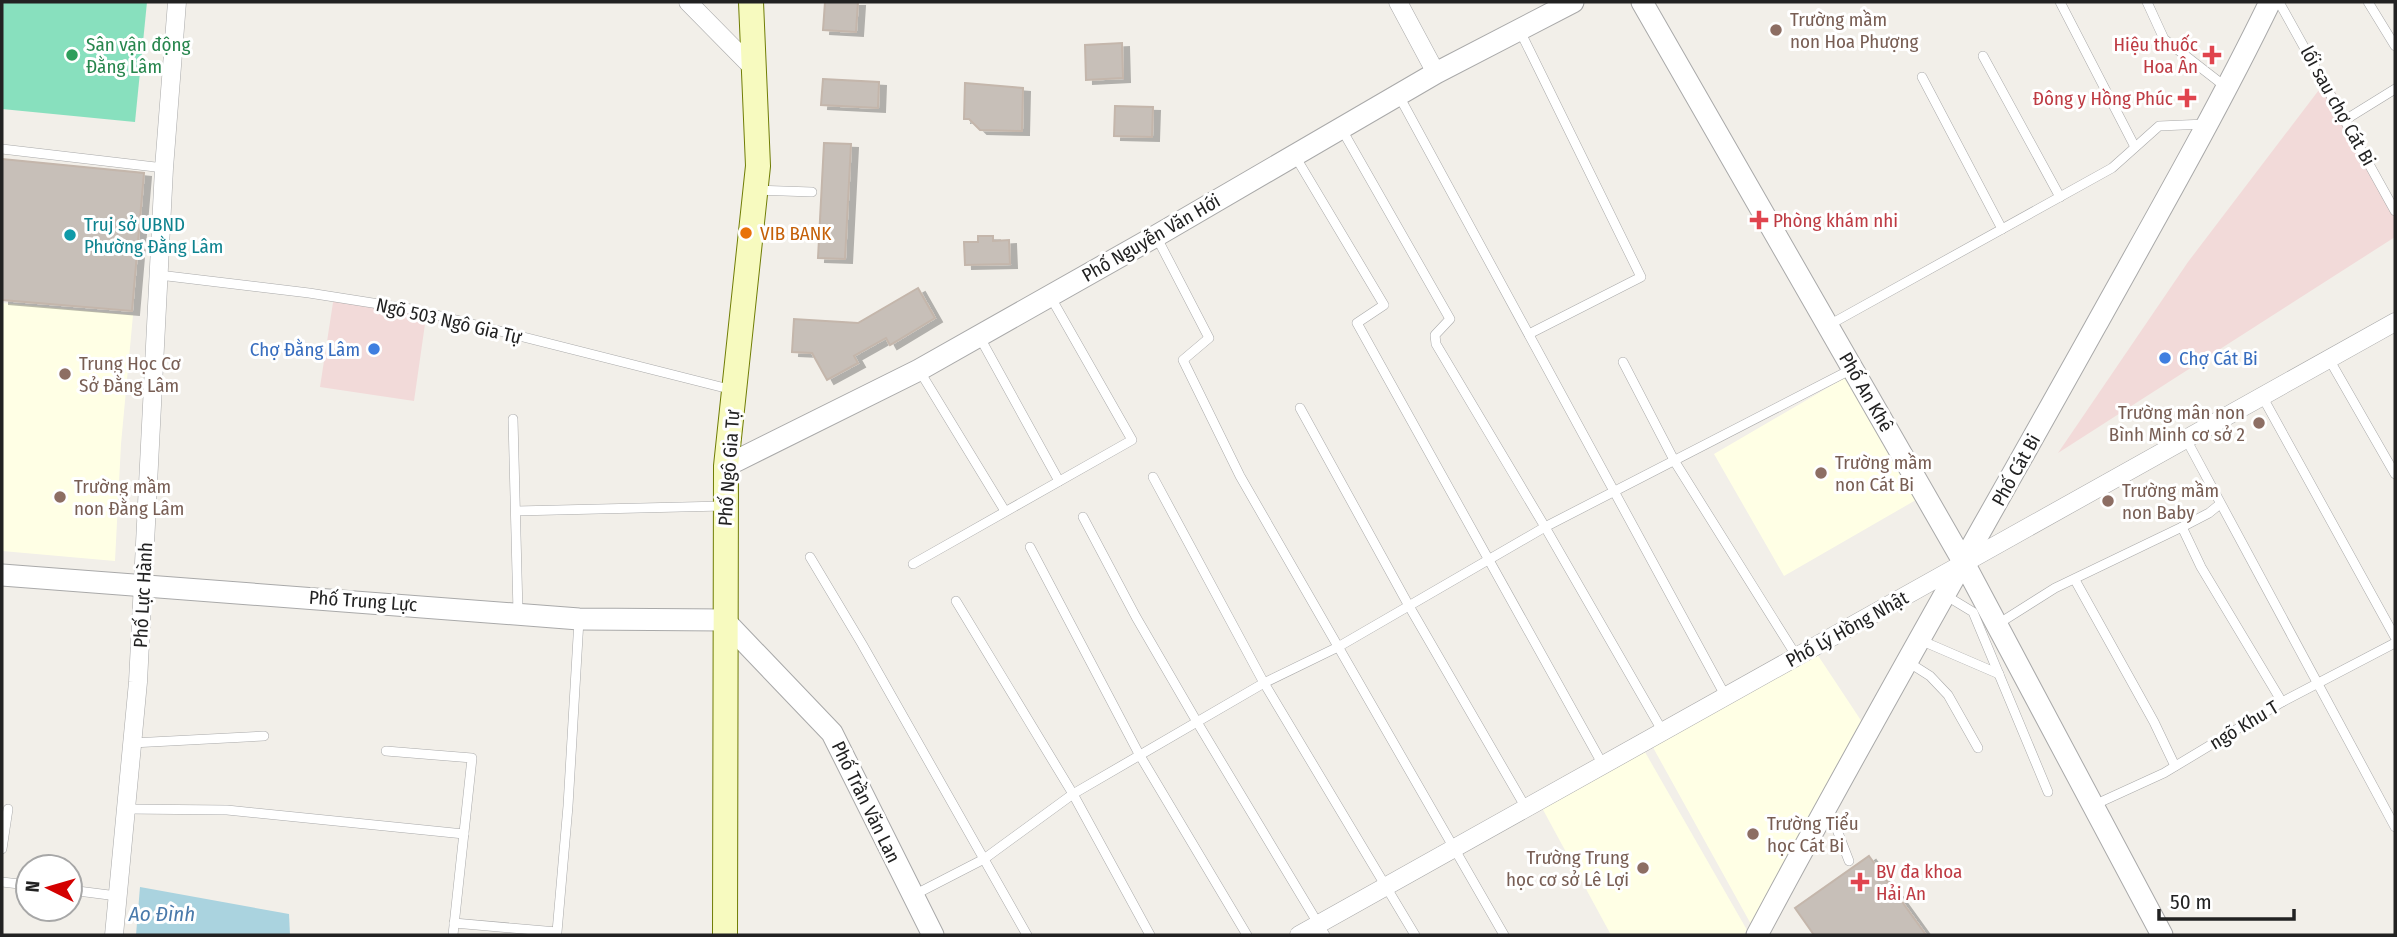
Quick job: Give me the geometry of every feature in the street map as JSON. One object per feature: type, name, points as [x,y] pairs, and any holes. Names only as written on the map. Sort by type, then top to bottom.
[{"type":"main road","name":"Phố Ngô Gia Tự","points":[[725,935],[726,466],[758,166],[751,2]]},
{"type":"street","name":"Phố Lực Hành","points":[[114,935],[127,809],[144,585],[164,168],[177,2]]},
{"type":"street","points":[[688,2],[754,69]]},
{"type":"street","points":[[1398,2],[1436,73]]},
{"type":"street","name":"Phố Nguyễn Văn Hới","points":[[726,466],[919,370],[1436,73],[1573,2]]},
{"type":"street","name":"Phố An Khê","points":[[1642,2],[1964,563],[2161,935]]},
{"type":"street","name":"Phố Cát Bi","points":[[1757,935],[1906,661],[1964,563],[2228,88],[2270,2]]},
{"type":"street","name":"Phố Lý Hồng Nhật","points":[[1299,935],[1322,930],[1385,887],[2395,322]]},
{"type":"street","name":"Phố Trung Lực","points":[[2,575],[518,612],[579,619],[724,620]]},
{"type":"street","name":"Phố Trần Văn Lan","points":[[724,620],[832,733],[933,935]]},
{"type":"lane","points":[[2060,2],[2136,147]]},
{"type":"lane","points":[[2147,2],[2164,39],[2228,88]]},
{"type":"lane","name":"lối sau chợ Cát Bi","points":[[2279,2],[2395,211]]},
{"type":"lane","points":[[2368,2],[2395,46]]},
{"type":"lane","points":[[1519,30],[1641,277],[1529,334]]},
{"type":"lane","points":[[1983,55],[2060,197]]},
{"type":"lane","points":[[1922,77],[2002,229]]},
{"type":"lane","points":[[2345,120],[2395,89]]},
{"type":"lane","points":[[1398,95],[1726,696]]},
{"type":"lane","points":[[1827,326],[2112,168],[2159,126],[2208,124]]},
{"type":"lane","points":[[1341,128],[1450,319],[1435,335],[1436,344],[1663,732]]},
{"type":"lane","points":[[2,149],[164,168]]},
{"type":"lane","points":[[1294,155],[1384,305],[1357,323],[1602,765]]},
{"type":"lane","points":[[755,190],[812,192]]},
{"type":"lane","points":[[1156,236],[1209,338],[1182,360],[1240,476],[1504,935]]},
{"type":"lane","name":"Ngõ 503 Ngô Gia Tự","points":[[159,275],[309,293],[417,310],[735,390]]},
{"type":"lane","points":[[913,564],[1132,440],[1050,296]]},
{"type":"lane","points":[[979,337],[1059,481]]},
{"type":"lane","points":[[2329,359],[2395,474]]},
{"type":"lane","points":[[1623,362],[1675,462],[1797,657]]},
{"type":"lane","points":[[912,896],[984,859],[1073,794],[1264,683],[1338,647],[1491,561],[1545,527],[1852,369]]},
{"type":"lane","points":[[919,370],[1005,511]]},
{"type":"lane","points":[[2262,396],[2395,637]]},
{"type":"lane","points":[[1300,408],[1409,606],[1526,808]]},
{"type":"lane","points":[[513,419],[518,612]]},
{"type":"lane","points":[[2186,439],[2395,827]]},
{"type":"lane","points":[[1153,477],[1264,683],[1415,935]]},
{"type":"lane","points":[[1996,625],[2055,588],[2182,527],[2220,504]]},
{"type":"lane","points":[[516,511],[725,506]]},
{"type":"lane","points":[[1083,517],[1136,617],[1322,930]]},
{"type":"lane","points":[[2182,527],[2201,568],[2283,702]]},
{"type":"lane","points":[[1030,547],[1139,754],[1247,935]]},
{"type":"lane","points":[[810,557],[1027,935]]},
{"type":"lane","points":[[2075,580],[2154,722],[2175,766]]},
{"type":"lane","points":[[1945,595],[1973,612],[2048,792]]},
{"type":"lane","points":[[956,601],[1073,794],[1150,935]]},
{"type":"lane","points":[[453,923],[557,932],[568,806],[579,619]]},
{"type":"lane","points":[[1919,640],[1999,674]]},
{"type":"lane","name":"ngõ Khu T","points":[[2093,806],[2175,766],[2283,702],[2395,643]]},
{"type":"lane","points":[[1906,661],[1930,676],[1948,695],[1978,748]]},
{"type":"lane","points":[[132,743],[264,736]]},
{"type":"lane","points":[[386,751],[471,758],[453,935]]},
{"type":"lane","points":[[1827,804],[1849,861]]},
{"type":"lane","points":[[127,809],[227,810],[464,834]]},
{"type":"lane","points":[[2,849],[8,810]]},
{"type":"lane","points":[[84,892],[117,897]]},
{"type":"shaded area","name":"Chợ Cát Bi","points":[[2328,78],[2395,208],[2395,237],[2058,453],[2188,262]]},
{"type":"shaded area","name":"Chợ Đằng Lâm","points":[[334,296],[427,310],[414,401],[320,387]]},
{"type":"shaded area","points":[[2,303],[133,315],[121,444],[115,561],[2,551]]},
{"type":"shaded area","name":"Trường mầm non Cát Bi","points":[[1858,370],[1928,493],[1784,576],[1714,454]]},
{"type":"shaded area","name":"Trường Tiểu học Cát Bi","points":[[1815,651],[1866,728],[1752,926],[1650,742]]},
{"type":"shaded area","name":"Trường Trung học cơ sở Lê Lợi","points":[[1645,752],[1747,930],[1744,935],[1611,935],[1541,806]]},
{"type":"green space","name":"Sân vận động Đằng Lâm","points":[[2,2],[147,2],[135,122],[2,109]]},
{"type":"water","name":"Ao Đình","points":[[140,887],[289,914],[290,935],[136,935]]},
{"type":"building","points":[[825,2],[858,2],[856,32],[823,30]]},
{"type":"building","points":[[1122,43],[1123,78],[1086,80],[1085,45]]},
{"type":"building","points":[[823,79],[879,82],[878,108],[821,105]]},
{"type":"building","points":[[965,83],[1023,88],[1022,131],[980,130],[969,119],[964,119]]},
{"type":"building","points":[[1115,106],[1153,107],[1152,137],[1114,136]]},
{"type":"building","points":[[824,143],[851,144],[845,259],[818,258]]},
{"type":"building","name":"Truj sở UBND Phường Đằng Lâm","points":[[2,159],[144,173],[132,311],[2,300]]},
{"type":"building","points":[[978,236],[993,236],[993,241],[1009,240],[1010,264],[965,265],[964,242],[978,242]]},
{"type":"building","points":[[918,288],[935,318],[890,345],[886,338],[854,356],[858,363],[827,380],[812,353],[792,352],[794,319],[858,323]]},
{"type":"building","name":"BV đa khoa Hải An","points":[[1869,856],[1926,935],[1814,935],[1795,908]]},
{"type":"place","name":"Trường mầm non Hoa Phượng","points":[[1776,30]]},
{"type":"place","name":"Sân vận động Đằng Lâm","points":[[72,55]]},
{"type":"place","name":"Hiệu thuốc Hoa Ân","points":[[2212,55]]},
{"type":"place","name":"Đông y Hồng Phúc","points":[[2187,98]]},
{"type":"place","name":"Phòng khám nhi","points":[[1759,220]]},
{"type":"place","name":"VIB BANK","points":[[746,233]]},
{"type":"place","name":"Truj sở UBND Phường Đằng Lâm","points":[[70,235]]},
{"type":"place","name":"Chợ Đằng Lâm","points":[[374,349]]},
{"type":"place","name":"Chợ Cát Bi","points":[[2165,358]]},
{"type":"place","name":"Trung Học Cơ Sở Đằng Lâm","points":[[65,374]]},
{"type":"place","name":"Trường mân non Bình Minh cơ sở 2","points":[[2259,423]]},
{"type":"place","name":"Trường mầm non Cát Bi","points":[[1821,473]]},
{"type":"place","name":"Trường mầm non Đằng Lâm","points":[[60,497]]},
{"type":"place","name":"Trường mầm non Baby","points":[[2108,501]]},
{"type":"place","name":"Trường Tiểu học Cát Bi","points":[[1753,834]]},
{"type":"place","name":"Trường Trung học cơ sở Lê Lợi","points":[[1643,868]]},
{"type":"place","name":"BV đa khoa Hải An","points":[[1860,882]]}]
